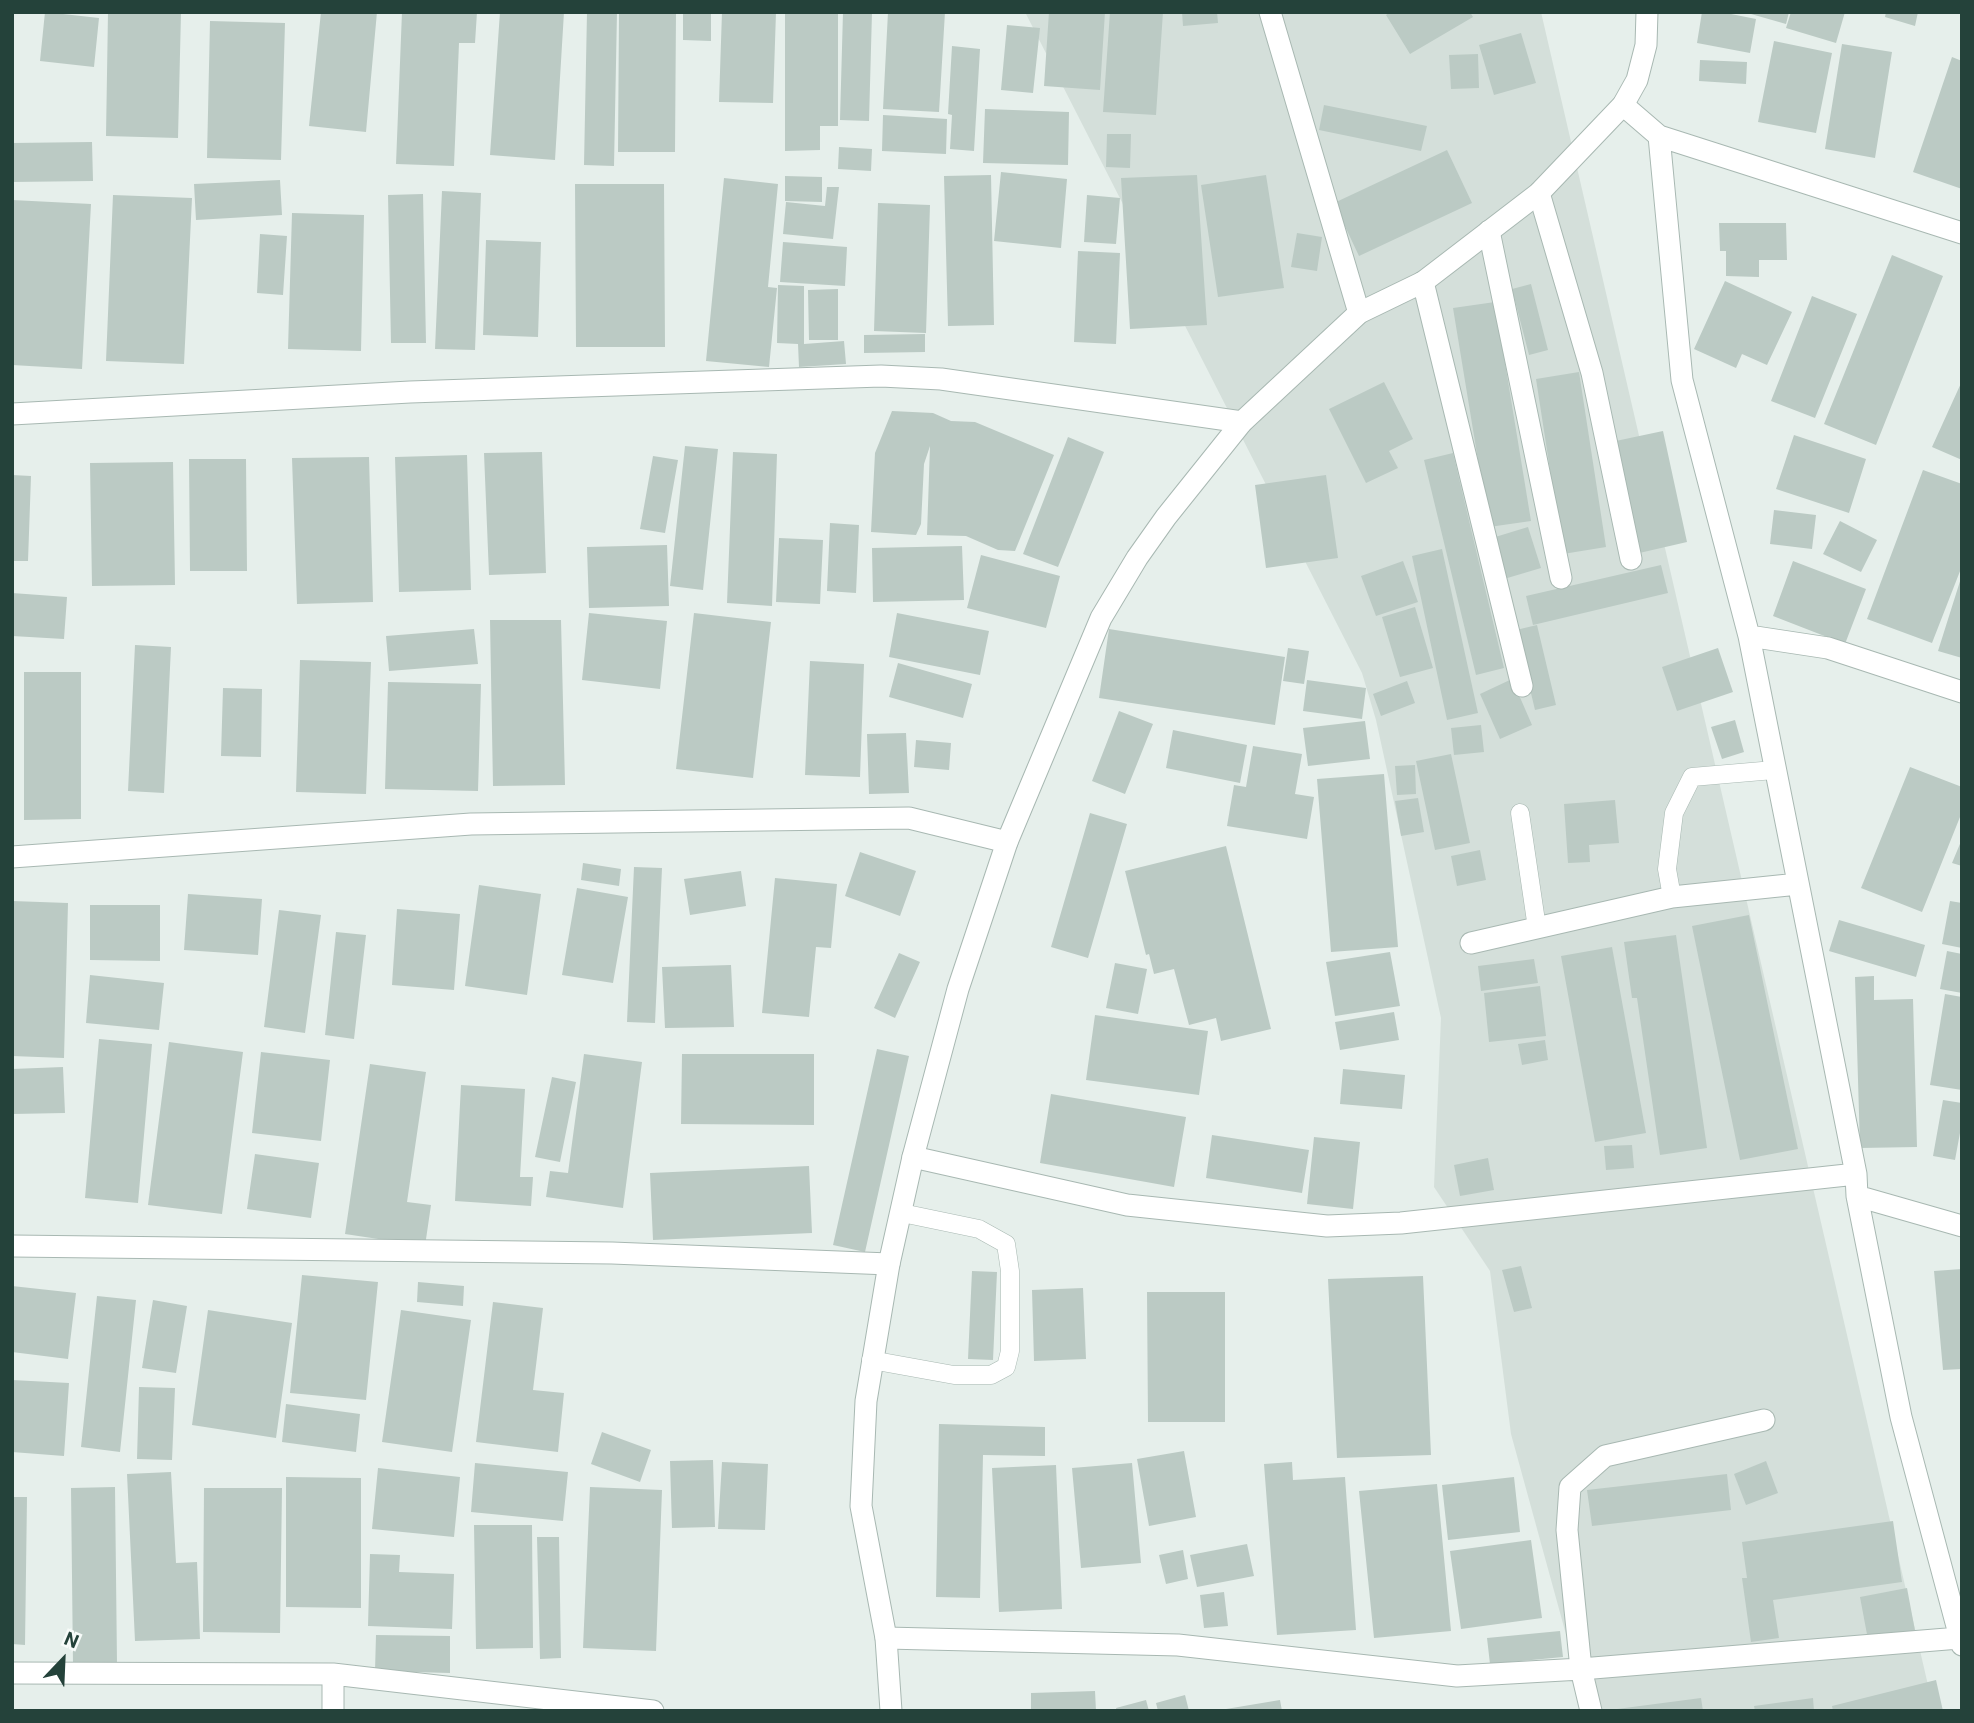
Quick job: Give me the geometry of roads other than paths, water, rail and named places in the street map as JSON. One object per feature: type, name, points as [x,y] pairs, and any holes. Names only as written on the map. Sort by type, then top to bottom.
[{"type":"street","points":[[1270,12],[1359,313]]},
{"type":"street","points":[[891,1711],[886,1638],[861,1506],[866,1401],[889,1264],[958,989],[1007,842],[1101,618],[1137,558],[1166,517],[1242,422],[1359,313],[1423,282],[1539,193],[1623,105],[1637,80],[1646,45],[1647,12]]},
{"type":"street","points":[[1623,105],[1659,136],[1962,233]]},
{"type":"street","points":[[886,1638],[1178,1645],[1457,1676],[1961,1641],[1901,1417],[1749,636],[1682,380],[1659,136]]},
{"type":"street","points":[[1539,193],[1592,373],[1631,559]]},
{"type":"street","points":[[1489,231],[1561,578]]},
{"type":"street","points":[[1423,282],[1522,686]]},
{"type":"street","points":[[12,414],[410,393],[881,376],[941,379],[1242,422]]},
{"type":"street","points":[[1749,636],[1828,648],[1962,692]]},
{"type":"street","points":[[12,857],[471,824],[909,818],[1007,842]]},
{"type":"street","points":[[1471,943],[1672,897],[1798,884]]},
{"type":"street","points":[[914,1157],[1127,1205],[1327,1226],[1401,1223],[1856,1185],[1962,1226]]},
{"type":"street","points":[[12,1246],[612,1253],[889,1264]]},
{"type":"street","points":[[1591,1711],[1581,1669],[1567,1530],[1570,1487],[1605,1456],[1764,1420]]},
{"type":"street","points":[[12,1673],[333,1674],[653,1711]]},
{"type":"street","points":[[333,1674],[333,1711]]},
{"type":"lane","points":[[1672,897],[1667,869],[1674,813],[1692,777],[1774,770]]},
{"type":"lane","points":[[1520,813],[1537,928]]},
{"type":"lane","points":[[871,1360],[954,1375],[991,1375],[1006,1367],[1010,1351],[1010,1271],[1006,1244],[979,1228],[902,1213]]}]
